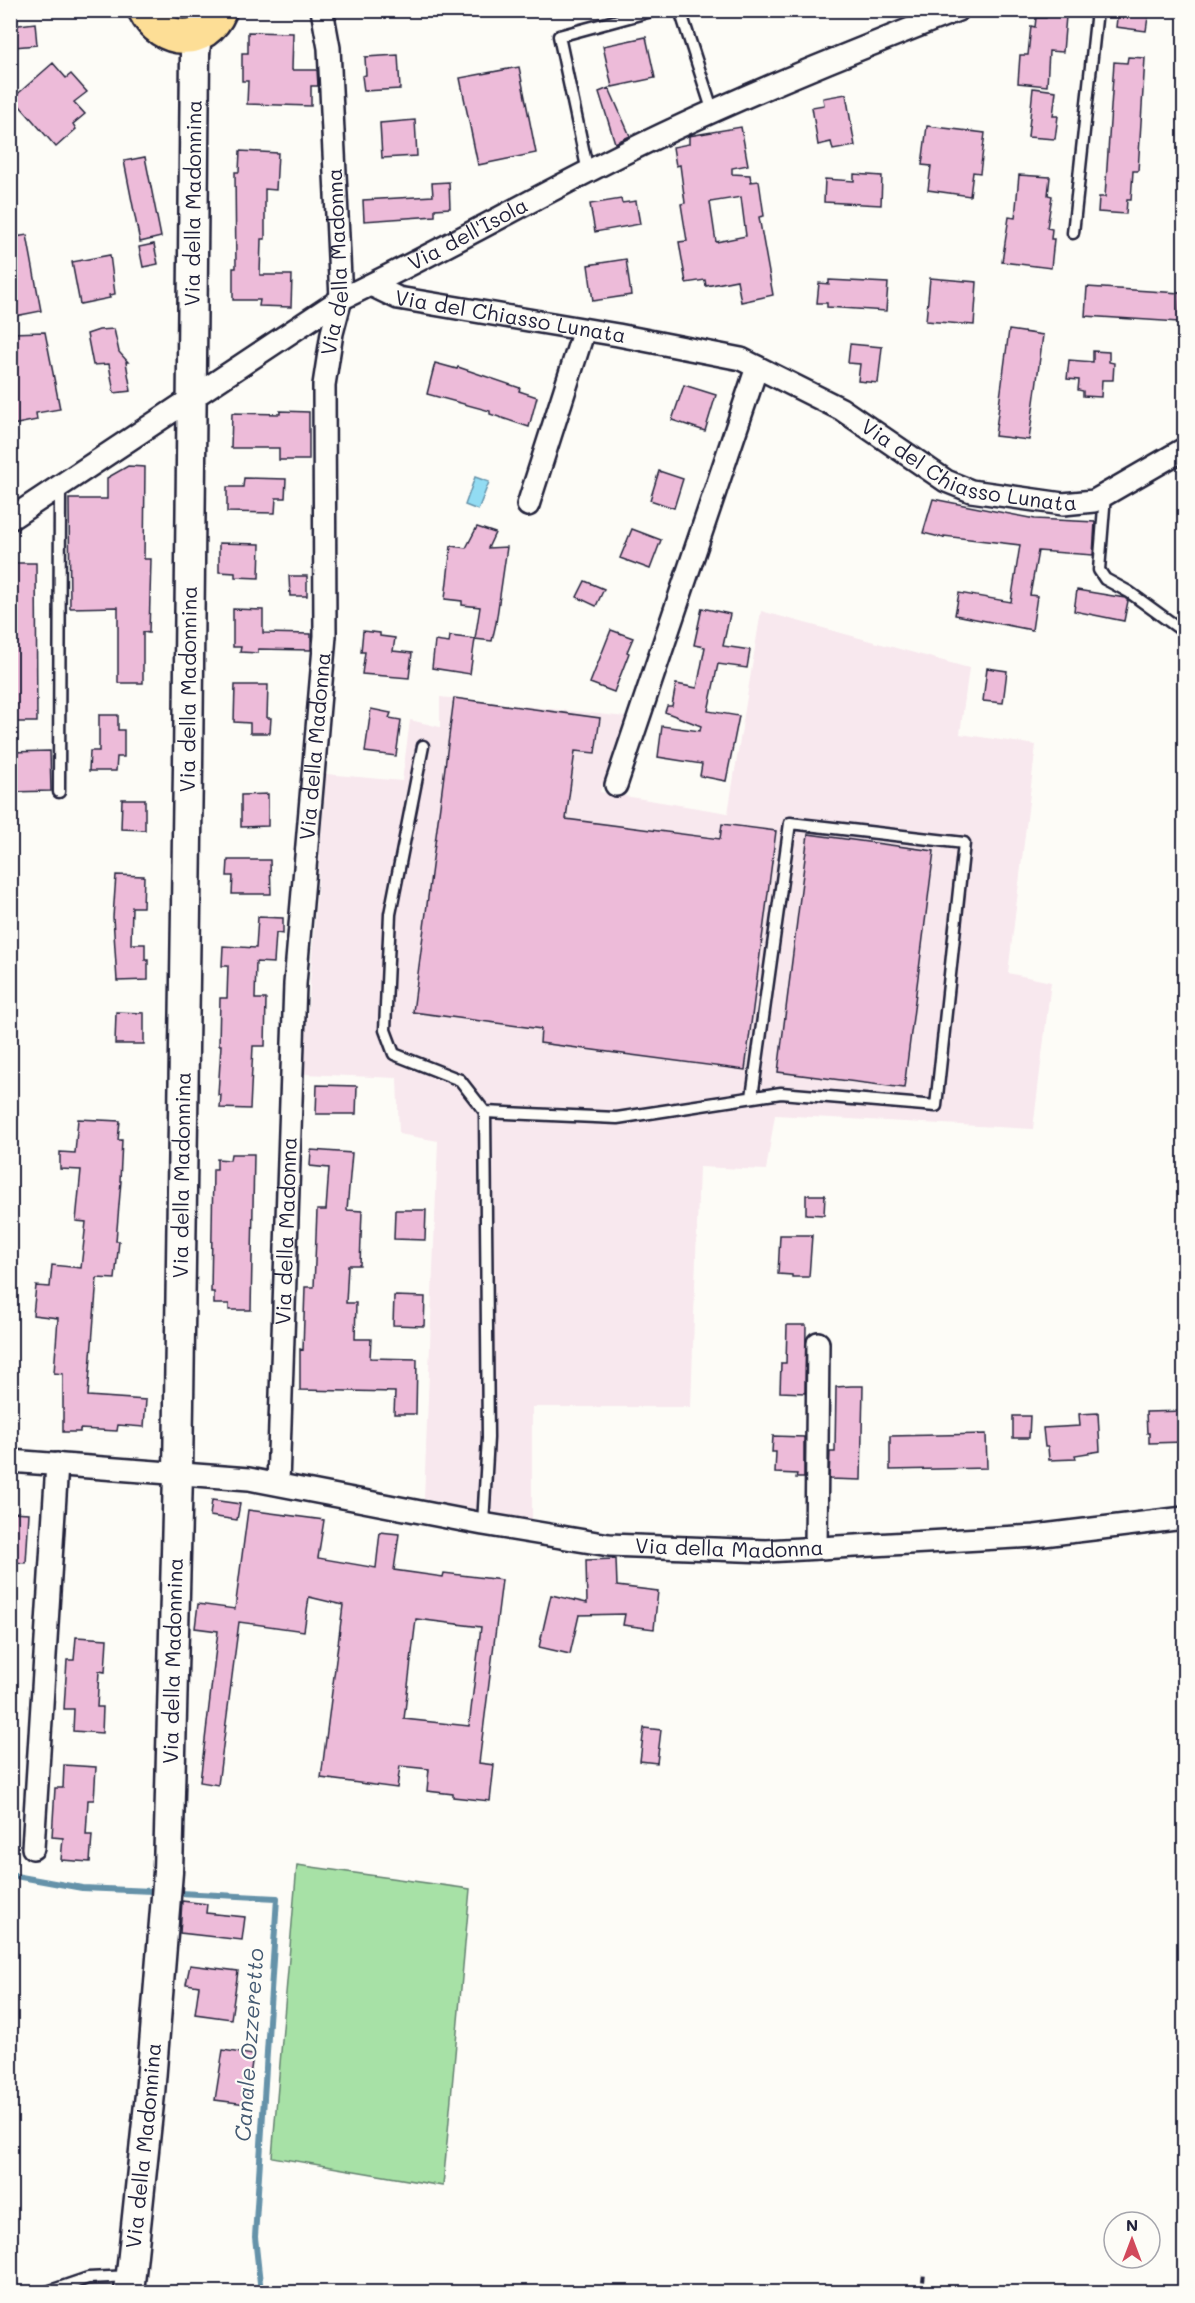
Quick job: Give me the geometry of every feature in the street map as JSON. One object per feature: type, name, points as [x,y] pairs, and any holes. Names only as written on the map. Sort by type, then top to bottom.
[{"type":"main road","points":[[145,10],[156,27],[191,42],[213,23],[220,10]]},
{"type":"street","name":"Via della Madonna","points":[[279,1483],[295,984],[325,636],[324,385],[341,294],[328,48],[322,10]]},
{"type":"street","name":"Via dell'Isola","points":[[10,519],[192,398],[341,294],[371,285],[672,130],[871,44],[958,10]]},
{"type":"street","name":"Via della Madonnina","points":[[130,2284],[150,2094],[168,1872],[178,1473],[192,398],[191,42]]},
{"type":"street","name":"Via del Chiasso Lunata","points":[[371,285],[398,298],[741,359],[841,409],[946,481],[971,491],[1063,504],[1094,501],[1185,449]]},
{"type":"street","points":[[528,505],[584,330]]},
{"type":"street","points":[[616,786],[757,367]]},
{"type":"street","points":[[816,1548],[818,1343]]},
{"type":"street","name":"Via della Madonna","points":[[10,1461],[279,1483],[483,1524],[609,1545],[766,1551],[1035,1536],[1185,1518]]},
{"type":"street","points":[[33,1848],[57,1464]]},
{"type":"lane","points":[[588,172],[559,36],[655,10]]},
{"type":"lane","points":[[680,10],[713,112]]},
{"type":"lane","points":[[1073,232],[1097,10]]},
{"type":"lane","points":[[59,792],[60,486]]},
{"type":"lane","points":[[1105,495],[1099,570],[1105,579],[1129,592],[1185,633]]},
{"type":"lane","points":[[423,746],[390,914],[386,1030],[394,1054],[460,1080],[485,1112],[488,1438],[483,1524]]},
{"type":"lane","points":[[485,1112],[617,1118],[781,1093],[936,1106],[964,843],[790,822],[752,1097]]},
{"type":"lane","points":[[46,2292],[88,2278],[130,2284]]},
{"type":"path","points":[[922,2292],[924,2273]]},
{"type":"shaded area","points":[[761,611],[969,668],[960,734],[1036,745],[1008,973],[1051,982],[1033,1129],[775,1115],[766,1170],[699,1167],[691,1407],[532,1407],[532,1521],[424,1499],[438,1141],[399,1134],[397,1078],[303,1074],[326,774],[402,781],[410,720],[440,727],[440,697],[626,717],[600,792],[728,813]]},
{"type":"green space","points":[[297,1865],[470,1889],[443,2186],[272,2157]]},
{"type":"water","points":[[475,477],[489,482],[478,510],[465,505]]},
{"type":"building","points":[[1118,10],[1149,10],[1146,31],[1116,27]]},
{"type":"building","points":[[1046,14],[1066,16],[1063,52],[1049,51],[1047,86],[1018,83],[1020,55],[1028,55],[1031,26],[1035,27],[1036,18],[1046,18]]},
{"type":"building","points":[[35,23],[37,45],[14,47],[11,26]]},
{"type":"building","points":[[248,32],[293,33],[292,70],[317,70],[318,86],[311,86],[311,106],[247,104],[248,81],[242,81],[242,53],[248,53]]},
{"type":"building","points":[[646,37],[655,78],[612,87],[603,46]]},
{"type":"building","points":[[398,55],[400,89],[364,91],[362,76],[366,75],[365,57]]},
{"type":"building","points":[[1128,57],[1145,58],[1138,171],[1133,171],[1131,200],[1127,200],[1126,214],[1098,212],[1099,197],[1105,197],[1114,62],[1127,63]]},
{"type":"building","points":[[53,63],[66,78],[71,74],[87,92],[74,102],[85,114],[73,124],[76,129],[56,147],[13,98]]},
{"type":"building","points":[[519,67],[536,153],[478,165],[460,78]]},
{"type":"building","points":[[609,88],[630,136],[615,143],[599,92]]},
{"type":"building","points":[[1033,88],[1056,91],[1053,116],[1058,116],[1055,139],[1028,137]]},
{"type":"building","points":[[846,94],[855,146],[833,150],[831,142],[818,145],[812,107],[824,105],[823,98]]},
{"type":"building","points":[[415,120],[417,156],[382,158],[380,123]]},
{"type":"building","points":[[927,126],[985,133],[980,173],[973,172],[970,196],[928,190],[931,166],[922,165]]},
{"type":"building","points":[[741,127],[748,165],[732,168],[732,174],[750,175],[751,182],[759,181],[764,216],[759,217],[773,295],[741,302],[737,280],[706,286],[705,280],[686,283],[679,242],[687,241],[681,204],[685,203],[680,165],[676,166],[673,147],[689,144],[689,136]],"holes":[[[741,197],[746,236],[716,242],[710,202]]]},
{"type":"building","points":[[240,151],[278,153],[276,190],[265,189],[265,239],[261,239],[260,275],[292,275],[291,307],[259,306],[260,300],[233,300],[233,268],[236,268],[235,172],[239,172]]},
{"type":"building","points":[[145,157],[161,237],[140,242],[124,161]]},
{"type":"building","points":[[854,174],[882,176],[881,205],[824,202],[825,179],[854,181]]},
{"type":"building","points":[[1019,175],[1050,177],[1048,195],[1052,196],[1047,228],[1052,229],[1051,239],[1054,239],[1051,268],[1002,262],[1009,217],[1015,218]]},
{"type":"building","points":[[449,182],[450,208],[435,209],[435,216],[364,221],[363,200],[433,196],[432,183]]},
{"type":"building","points":[[621,199],[622,203],[636,201],[640,224],[595,232],[590,204]]},
{"type":"building","points":[[27,235],[41,311],[10,317],[10,238]]},
{"type":"building","points":[[154,244],[158,264],[143,267],[139,247]]},
{"type":"building","points":[[110,255],[115,294],[109,295],[110,298],[80,304],[72,262]]},
{"type":"building","points":[[626,259],[631,295],[593,301],[588,265]]},
{"type":"building","points":[[930,278],[977,282],[974,325],[926,321]]},
{"type":"building","points":[[829,280],[888,283],[886,311],[827,307],[827,303],[817,303],[819,283],[829,284]]},
{"type":"building","points":[[1087,287],[1180,293],[1179,322],[1085,316]]},
{"type":"building","points":[[114,329],[119,352],[128,362],[126,362],[131,391],[114,393],[109,364],[93,365],[87,334]]},
{"type":"building","points":[[1009,330],[1043,335],[1029,440],[995,436]]},
{"type":"building","points":[[45,332],[60,409],[36,413],[37,420],[12,425],[10,333]]},
{"type":"building","points":[[850,344],[882,347],[878,383],[858,381],[860,364],[848,363]]},
{"type":"building","points":[[1093,351],[1109,352],[1109,362],[1114,363],[1113,380],[1102,380],[1101,397],[1083,396],[1083,391],[1078,390],[1079,380],[1067,379],[1069,360],[1093,362]]},
{"type":"building","points":[[435,363],[457,369],[458,367],[520,388],[519,391],[537,397],[529,427],[490,414],[490,411],[427,394]]},
{"type":"building","points":[[684,385],[716,395],[705,431],[672,420]]},
{"type":"building","points":[[280,411],[309,412],[309,460],[279,460],[279,448],[231,448],[232,413],[280,414]]},
{"type":"building","points":[[128,466],[145,467],[144,559],[151,559],[149,633],[143,632],[143,683],[118,683],[118,607],[70,608],[69,499],[107,499],[107,478]]},
{"type":"building","points":[[659,471],[683,479],[674,508],[650,500]]},
{"type":"building","points":[[244,478],[286,479],[285,498],[276,498],[275,513],[227,512],[227,487],[243,487]]},
{"type":"building","points":[[933,499],[1035,519],[1095,522],[1093,555],[1038,551],[1030,595],[1037,596],[1032,630],[955,615],[959,593],[1011,602],[1020,545],[944,536],[944,538],[923,533]]},
{"type":"building","points":[[477,527],[495,533],[488,548],[507,547],[492,641],[475,639],[480,607],[462,605],[462,601],[445,599],[451,546],[466,548]]},
{"type":"building","points":[[632,529],[661,540],[650,569],[620,558]]},
{"type":"building","points":[[219,543],[260,544],[259,578],[235,577],[235,573],[219,572]]},
{"type":"building","points":[[10,563],[36,563],[37,722],[10,722]]},
{"type":"building","points":[[289,576],[307,576],[307,596],[290,596]]},
{"type":"building","points":[[585,581],[604,589],[596,606],[577,597]]},
{"type":"building","points":[[1077,590],[1125,598],[1128,601],[1124,621],[1074,611]]},
{"type":"building","points":[[702,608],[730,614],[723,646],[750,650],[747,668],[718,664],[708,711],[739,716],[726,781],[700,776],[702,764],[658,757],[662,726],[700,731],[701,726],[665,712],[667,706],[672,706],[676,684],[697,688],[705,647],[694,645]]},
{"type":"building","points":[[233,609],[263,610],[263,633],[311,634],[311,650],[258,649],[258,653],[240,652],[241,647],[233,647]]},
{"type":"building","points":[[611,630],[633,638],[614,692],[590,683]]},
{"type":"building","points":[[363,631],[395,638],[393,651],[412,653],[409,678],[362,674],[365,652],[361,652]]},
{"type":"building","points":[[450,636],[475,639],[470,674],[432,668],[435,641],[449,643]]},
{"type":"building","points":[[987,668],[1007,671],[1003,703],[983,701]]},
{"type":"building","points":[[235,685],[268,685],[267,718],[271,718],[270,733],[250,733],[250,723],[234,722]]},
{"type":"building","points":[[454,698],[600,718],[595,753],[575,751],[566,819],[720,839],[722,824],[776,831],[745,1070],[540,1043],[541,1029],[413,1012]]},
{"type":"building","points":[[371,709],[391,713],[389,718],[401,720],[396,756],[365,752]]},
{"type":"building","points":[[99,715],[118,715],[118,730],[124,730],[124,757],[117,757],[116,771],[89,771],[90,751],[99,751]]},
{"type":"building","points":[[50,751],[51,791],[10,792],[10,752]]},
{"type":"building","points":[[268,794],[268,826],[241,827],[241,795]]},
{"type":"building","points":[[122,799],[145,799],[145,830],[121,829]]},
{"type":"building","points":[[808,834],[934,851],[904,1088],[778,1072]]},
{"type":"building","points":[[228,860],[270,860],[271,894],[232,894],[233,876],[227,876]]},
{"type":"building","points":[[116,875],[144,876],[143,907],[132,907],[131,944],[145,944],[148,980],[117,981],[113,917]]},
{"type":"building","points":[[258,917],[283,918],[283,934],[276,933],[274,963],[256,962],[255,999],[266,999],[265,1046],[253,1046],[250,1109],[220,1108],[221,1095],[218,1095],[221,1045],[219,1045],[220,998],[227,998],[228,966],[222,966],[223,946],[256,948]]},
{"type":"building","points":[[116,1012],[144,1013],[144,1044],[115,1044]]},
{"type":"building","points":[[317,1085],[357,1086],[356,1114],[316,1114]]},
{"type":"building","points":[[78,1119],[120,1121],[118,1140],[122,1140],[116,1241],[119,1241],[115,1279],[97,1278],[88,1396],[146,1400],[144,1427],[118,1425],[117,1431],[80,1429],[80,1432],[63,1432],[63,1374],[54,1373],[58,1318],[33,1315],[36,1286],[50,1287],[52,1265],[81,1268],[86,1222],[76,1221],[81,1170],[60,1169],[60,1152],[75,1153]]},
{"type":"building","points":[[311,1150],[352,1153],[347,1210],[362,1211],[360,1265],[348,1265],[346,1303],[356,1303],[355,1339],[371,1339],[370,1358],[417,1359],[416,1414],[394,1414],[395,1392],[300,1390],[300,1349],[303,1350],[305,1287],[314,1287],[317,1210],[326,1210],[329,1168],[310,1166]]},
{"type":"building","points":[[231,1154],[254,1154],[251,1310],[229,1310],[229,1304],[214,1304],[214,1292],[211,1292],[213,1169],[217,1169],[217,1159],[230,1160]]},
{"type":"building","points":[[806,1195],[825,1195],[824,1215],[806,1214]]},
{"type":"building","points":[[395,1210],[426,1210],[425,1240],[394,1239]]},
{"type":"building","points":[[780,1235],[812,1235],[809,1277],[778,1274]]},
{"type":"building","points":[[394,1296],[425,1297],[424,1326],[393,1325]]},
{"type":"building","points":[[787,1325],[806,1325],[805,1393],[780,1392],[781,1363],[786,1363]]},
{"type":"building","points":[[863,1386],[861,1480],[829,1479],[830,1452],[835,1452],[836,1387]]},
{"type":"building","points":[[1185,1411],[1185,1442],[1149,1443],[1146,1412]]},
{"type":"building","points":[[1098,1413],[1100,1451],[1075,1455],[1076,1459],[1049,1460],[1043,1428],[1080,1426],[1079,1414]]},
{"type":"building","points":[[1013,1416],[1030,1416],[1029,1438],[1013,1438]]},
{"type":"building","points":[[986,1434],[987,1468],[890,1470],[890,1436]]},
{"type":"building","points":[[773,1436],[804,1437],[804,1478],[796,1478],[797,1474],[775,1473],[776,1452],[772,1452]]},
{"type":"building","points":[[212,1500],[240,1504],[237,1520],[210,1516]]},
{"type":"building","points":[[248,1510],[324,1520],[318,1558],[376,1568],[380,1532],[399,1534],[394,1570],[443,1577],[444,1573],[502,1580],[479,1763],[494,1765],[490,1801],[453,1797],[453,1794],[427,1791],[429,1769],[400,1766],[397,1788],[321,1778],[343,1605],[309,1597],[304,1631],[239,1622],[218,1785],[200,1782],[218,1631],[195,1628],[198,1604],[235,1609]],"holes":[[[416,1619],[481,1627],[469,1726],[404,1719]]]},
{"type":"building","points":[[10,1512],[29,1513],[26,1563],[10,1562]]},
{"type":"building","points":[[616,1559],[617,1586],[658,1591],[654,1629],[623,1625],[625,1614],[579,1615],[570,1654],[539,1647],[551,1595],[587,1603],[586,1560]]},
{"type":"building","points":[[76,1637],[107,1639],[105,1672],[99,1671],[97,1707],[103,1707],[102,1733],[73,1731],[74,1709],[64,1709],[67,1660],[74,1660]]},
{"type":"building","points":[[644,1728],[661,1730],[657,1763],[640,1761]]},
{"type":"building","points":[[64,1765],[96,1767],[94,1800],[88,1800],[86,1835],[92,1835],[90,1862],[61,1860],[63,1838],[52,1837],[55,1788],[63,1788]]},
{"type":"building","points":[[182,1901],[207,1904],[206,1913],[245,1917],[242,1940],[180,1933]]},
{"type":"building","points":[[190,1965],[238,1971],[231,2019],[195,2014],[199,1986],[186,1984]]},
{"type":"building","points":[[223,2050],[253,2055],[246,2104],[215,2100]]},
{"type":"waterway","name":"Canale Ozzeretto","points":[[10,1875],[82,1888],[152,1891]]},
{"type":"waterway","name":"Canale Ozzeretto","points":[[179,1893],[277,1898],[255,2237],[261,2292]]}]
